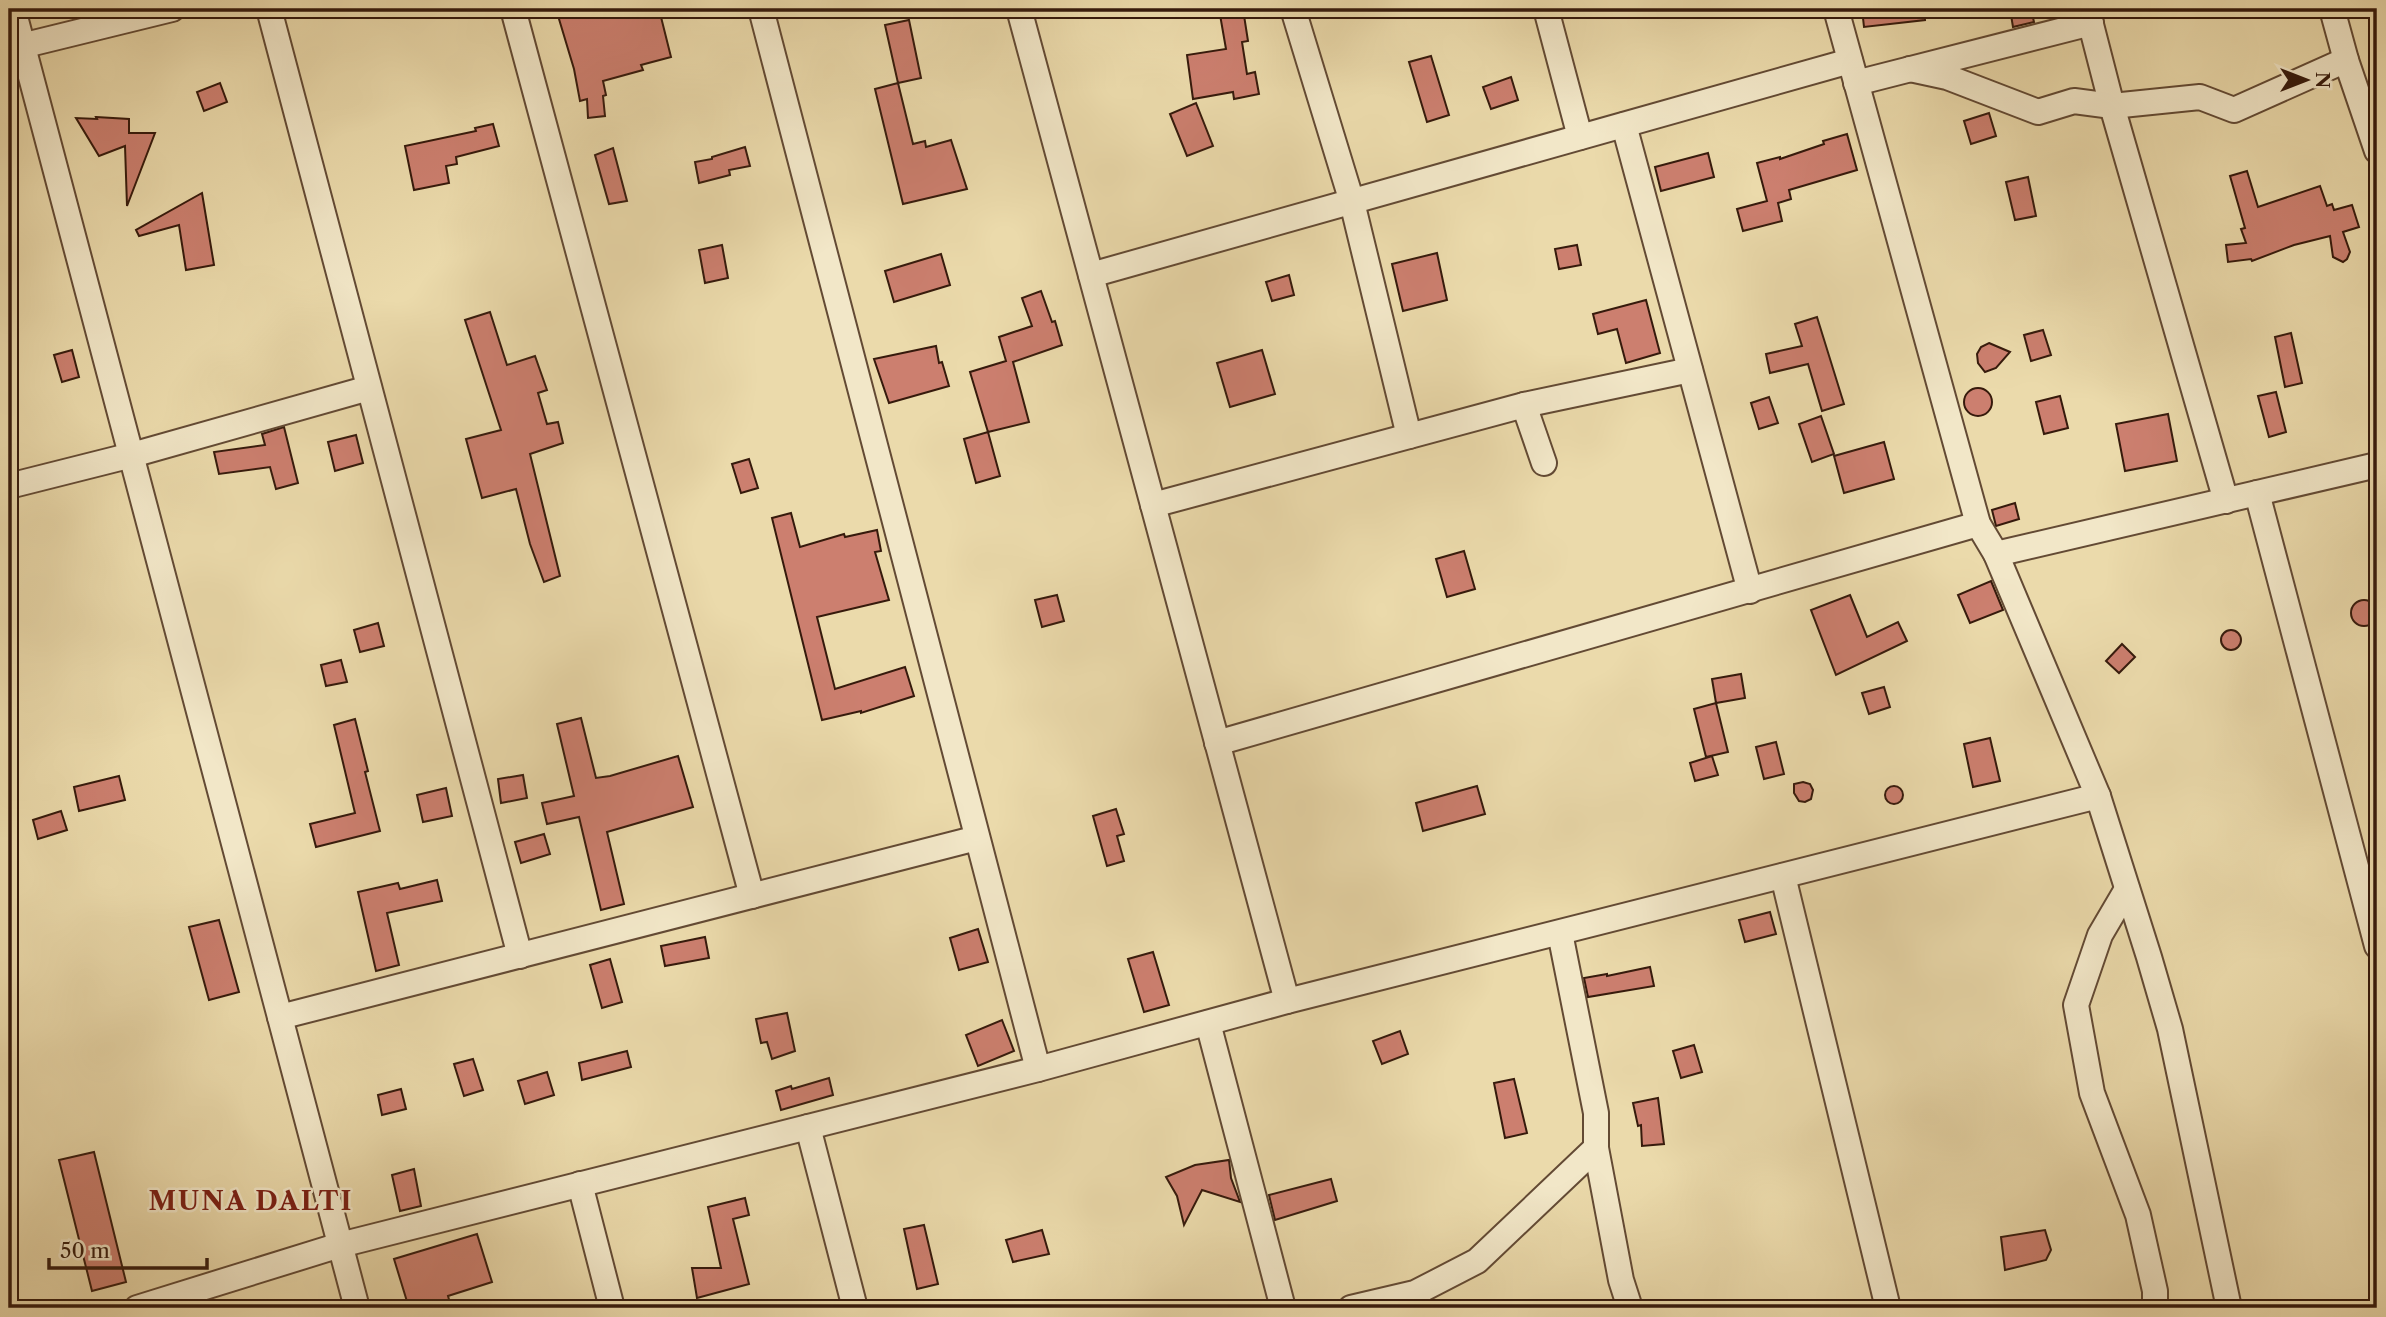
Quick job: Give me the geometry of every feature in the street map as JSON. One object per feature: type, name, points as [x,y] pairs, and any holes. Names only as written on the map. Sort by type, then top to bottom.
[{"type":"street","points":[[13,9],[16,47],[132,455],[357,1308]]},
{"type":"street","points":[[16,47],[172,9]]},
{"type":"street","points":[[269,9],[520,956]]},
{"type":"street","points":[[513,9],[752,896]]},
{"type":"street","points":[[761,9],[1038,1069]]},
{"type":"street","points":[[1019,9],[1287,1001]]},
{"type":"street","points":[[1293,9],[1352,202],[1409,436]]},
{"type":"street","points":[[1546,9],[1580,137]]},
{"type":"street","points":[[1836,9],[1978,524],[1996,554],[2098,796],[2170,1029],[2229,1308]]},
{"type":"street","points":[[2332,9],[2377,151]]},
{"type":"street","points":[[1091,275],[1623,125],[1853,72],[1910,69],[2089,16],[2112,106],[2226,501]]},
{"type":"street","points":[[1910,69],[1947,77],[2038,112],[2074,101],[2112,106],[2200,97],[2234,110],[2346,60]]},
{"type":"street","points":[[1623,125],[1750,591]]},
{"type":"street","points":[[1153,505],[1524,405],[1690,370]]},
{"type":"street","points":[[9,486],[132,455],[369,388]]},
{"type":"street","points":[[1524,405],[1544,463]]},
{"type":"street","points":[[1996,554],[2377,465]]},
{"type":"street","points":[[2257,493],[2377,946]]},
{"type":"street","points":[[1217,743],[1978,524]]},
{"type":"street","points":[[137,1308],[340,1245],[1038,1069],[1287,1001],[2098,796]]},
{"type":"street","points":[[280,1017],[977,838]]},
{"type":"street","points":[[1783,876],[1888,1308]]},
{"type":"street","points":[[2127,889],[2100,935],[2076,1005],[2092,1093],[2138,1215],[2155,1291],[2155,1308]]},
{"type":"street","points":[[1560,933],[1596,1113],[1596,1148],[1621,1280],[1630,1308]]},
{"type":"street","points":[[1208,1023],[1283,1308]]},
{"type":"street","points":[[808,1127],[856,1308]]},
{"type":"street","points":[[1351,1308],[1415,1293],[1477,1261],[1596,1148]]},
{"type":"street","points":[[580,1184],[612,1308]]},
{"type":"building","points":[[556,9],[659,9],[671,57],[641,65],[643,70],[603,81],[606,95],[603,96],[605,116],[588,118],[587,99],[580,101],[574,69]]},
{"type":"building","points":[[1219,9],[1243,9],[1248,41],[1242,42],[1247,74],[1255,72],[1259,94],[1234,99],[1233,92],[1193,99],[1187,55],[1226,49]]},
{"type":"building","points":[[1862,9],[1924,9],[1925,20],[1864,27]]},
{"type":"building","points":[[2010,9],[2031,9],[2034,22],[2013,27]]},
{"type":"building","points":[[909,20],[921,78],[898,83],[885,25]]},
{"type":"building","points":[[1431,56],[1449,115],[1427,122],[1409,62]]},
{"type":"building","points":[[1511,77],[1518,100],[1491,109],[1483,87]]},
{"type":"building","points":[[220,83],[227,102],[204,111],[197,92]]},
{"type":"building","points":[[898,83],[913,144],[925,141],[926,147],[951,140],[967,189],[903,204],[875,89]]},
{"type":"building","points":[[1196,103],[1213,146],[1187,156],[1170,114]]},
{"type":"building","points":[[1989,113],[1996,136],[1971,144],[1964,121]]},
{"type":"building","points":[[96,117],[129,119],[129,133],[155,133],[127,206],[125,146],[99,156],[76,118],[97,119]]},
{"type":"building","points":[[493,124],[499,146],[456,157],[457,164],[446,166],[449,183],[414,190],[405,146],[476,131],[475,128]]},
{"type":"building","points":[[1847,134],[1857,170],[1789,190],[1791,199],[1778,203],[1782,221],[1743,231],[1737,209],[1767,201],[1757,163],[1780,159]]},
{"type":"building","points":[[745,147],[750,166],[729,170],[730,175],[699,183],[695,162]]},
{"type":"building","points":[[613,148],[627,201],[609,204],[595,155]]},
{"type":"building","points":[[1708,153],[1714,177],[1661,191],[1655,167]]},
{"type":"building","points":[[2247,171],[2258,207],[2320,186],[2327,206],[2332,204],[2334,210],[2352,205],[2359,227],[2343,232],[2350,252],[2347,259],[2343,262],[2333,257],[2330,236],[2294,245],[2252,261],[2228,262],[2226,245],[2246,243],[2241,229],[2245,228],[2230,176]]},
{"type":"building","points":[[2028,177],[2036,216],[2015,220],[2006,182]]},
{"type":"building","points":[[202,193],[214,265],[186,270],[179,225],[139,236],[136,230]]},
{"type":"building","points":[[722,245],[728,278],[705,283],[699,250]]},
{"type":"building","points":[[1577,245],[1581,265],[1559,269],[1555,249]]},
{"type":"building","points":[[1437,253],[1447,300],[1403,311],[1392,264]]},
{"type":"building","points":[[941,254],[950,285],[894,302],[885,271]]},
{"type":"building","points":[[1289,275],[1294,295],[1272,301],[1266,282]]},
{"type":"building","points":[[1041,291],[1052,322],[1055,321],[1062,345],[1013,362],[1029,422],[988,432],[970,372],[1006,361],[999,337],[1032,326],[1022,298]]},
{"type":"building","points":[[1646,300],[1660,353],[1626,363],[1617,329],[1598,334],[1593,314]]},
{"type":"building","points":[[490,312],[507,365],[535,356],[547,390],[538,393],[547,424],[558,422],[563,443],[530,454],[560,576],[544,582],[530,544],[516,489],[482,498],[466,439],[501,430],[465,320]]},
{"type":"building","points":[[1817,317],[1844,404],[1822,411],[1808,364],[1770,373],[1766,354],[1802,346],[1795,324]]},
{"type":"building","points":[[2043,330],[2051,355],[2031,361],[2024,335]]},
{"type":"building","points":[[2291,333],[2302,383],[2285,387],[2275,337]]},
{"type":"building","points":[[1989,343],[2010,352],[1996,368],[1985,372],[1978,363],[1977,354],[1981,347]]},
{"type":"building","points":[[936,346],[939,363],[942,362],[949,386],[889,403],[874,359]]},
{"type":"building","points":[[72,350],[79,377],[62,382],[54,355]]},
{"type":"building","points":[[1262,350],[1275,394],[1230,407],[1217,363]]},
{"type":"building","points":[[1978,388],[1988,392],[1992,402],[1988,412],[1978,416],[1968,412],[1964,402],[1968,392]]},
{"type":"building","points":[[2276,392],[2286,432],[2269,437],[2258,396]]},
{"type":"building","points":[[2060,396],[2068,428],[2044,434],[2036,402]]},
{"type":"building","points":[[1769,397],[1778,423],[1759,429],[1751,403]]},
{"type":"building","points":[[2168,414],[2177,461],[2125,471],[2116,424]]},
{"type":"building","points":[[1821,416],[1834,454],[1812,462],[1799,424]]},
{"type":"building","points":[[284,427],[298,483],[276,489],[270,467],[219,474],[214,452],[265,445],[262,434]]},
{"type":"building","points":[[988,432],[1000,476],[976,483],[964,439]]},
{"type":"building","points":[[356,435],[363,463],[335,471],[328,442]]},
{"type":"building","points":[[1884,442],[1894,479],[1844,493],[1834,456]]},
{"type":"building","points":[[749,459],[758,488],[741,493],[732,464]]},
{"type":"building","points":[[2015,503],[2019,519],[1996,526],[1992,510]]},
{"type":"building","points":[[791,513],[800,547],[844,534],[845,537],[877,530],[881,551],[875,552],[889,600],[817,617],[835,689],[905,667],[914,696],[861,713],[822,720],[772,518]]},
{"type":"building","points":[[1464,551],[1475,589],[1447,597],[1436,559]]},
{"type":"building","points":[[1991,581],[2003,610],[1970,623],[1958,595]]},
{"type":"building","points":[[1057,595],[1064,621],[1042,627],[1035,600]]},
{"type":"building","points":[[1850,595],[1867,637],[1898,622],[1907,641],[1836,675],[1811,610]]},
{"type":"building","points":[[2364,600],[2373,604],[2377,613],[2373,622],[2364,626],[2355,622],[2351,613],[2355,604]]},
{"type":"building","points":[[378,623],[384,646],[360,652],[354,630]]},
{"type":"building","points":[[2231,630],[2238,633],[2241,640],[2238,647],[2231,650],[2224,647],[2221,640],[2224,633]]},
{"type":"building","points":[[2122,644],[2135,657],[2119,673],[2106,661]]},
{"type":"building","points":[[341,660],[347,682],[326,686],[321,665]]},
{"type":"building","points":[[1741,674],[1745,698],[1716,703],[1712,679]]},
{"type":"building","points":[[1884,687],[1890,707],[1869,714],[1862,693]]},
{"type":"building","points":[[1716,703],[1728,752],[1706,757],[1694,709]]},
{"type":"building","points":[[581,718],[596,778],[678,756],[693,807],[607,832],[624,904],[601,910],[579,817],[547,824],[542,803],[574,796],[557,724]]},
{"type":"building","points":[[355,719],[380,831],[316,847],[310,824],[355,813],[334,725]]},
{"type":"building","points":[[1990,738],[2000,781],[1973,787],[1964,744]]},
{"type":"building","points":[[1776,742],[1784,774],[1764,779],[1756,747]]},
{"type":"building","points":[[1712,756],[1718,775],[1695,781],[1690,763]]},
{"type":"building","points":[[523,775],[527,798],[501,803],[498,779]]},
{"type":"building","points":[[119,776],[125,800],[79,811],[74,787]]},
{"type":"building","points":[[1794,784],[1810,784],[1813,790],[1811,799],[1805,802],[1799,801],[1794,793]]},
{"type":"building","points":[[1477,786],[1485,814],[1423,831],[1416,803]]},
{"type":"building","points":[[1894,786],[1902,791],[1903,795],[1898,803],[1894,804],[1886,799],[1885,795],[1890,787]]},
{"type":"building","points":[[446,788],[452,816],[423,822],[417,795]]},
{"type":"building","points":[[1116,809],[1124,834],[1117,836],[1124,861],[1107,866],[1093,816]]},
{"type":"building","points":[[61,811],[67,830],[38,839],[33,820]]},
{"type":"building","points":[[544,834],[550,854],[521,863],[515,842]]},
{"type":"building","points":[[437,880],[442,901],[387,913],[399,965],[376,971],[358,892],[398,883],[400,889]]},
{"type":"building","points":[[1770,912],[1776,934],[1745,942],[1739,920]]},
{"type":"building","points":[[219,920],[239,992],[209,1000],[189,927]]},
{"type":"building","points":[[978,929],[988,962],[959,970],[950,938]]},
{"type":"building","points":[[705,937],[709,958],[665,966],[661,946]]},
{"type":"building","points":[[1153,952],[1169,1005],[1144,1012],[1128,959]]},
{"type":"building","points":[[610,959],[622,1002],[602,1008],[590,965]]},
{"type":"building","points":[[1650,967],[1654,986],[1588,997],[1584,978]]},
{"type":"building","points":[[787,1013],[795,1051],[772,1059],[767,1042],[761,1043],[756,1019]]},
{"type":"building","points":[[1002,1020],[1014,1051],[978,1066],[966,1035]]},
{"type":"building","points":[[1400,1031],[1408,1054],[1382,1064],[1373,1041]]},
{"type":"building","points":[[1694,1045],[1702,1072],[1681,1078],[1673,1051]]},
{"type":"building","points":[[627,1051],[631,1067],[582,1080],[579,1063]]},
{"type":"building","points":[[473,1059],[483,1090],[464,1096],[454,1064]]},
{"type":"building","points":[[547,1072],[554,1095],[525,1104],[518,1081]]},
{"type":"building","points":[[829,1078],[833,1095],[781,1110],[776,1091]]},
{"type":"building","points":[[1514,1079],[1527,1133],[1505,1138],[1494,1083]]},
{"type":"building","points":[[401,1089],[406,1109],[382,1115],[378,1095]]},
{"type":"building","points":[[1658,1098],[1664,1144],[1642,1146],[1641,1125],[1638,1126],[1633,1103]]},
{"type":"building","points":[[94,1152],[126,1282],[92,1291],[59,1160]]},
{"type":"building","points":[[1229,1160],[1231,1178],[1240,1202],[1202,1190],[1184,1225],[1177,1196],[1166,1177],[1195,1165]]},
{"type":"building","points":[[414,1169],[421,1206],[400,1211],[392,1175]]},
{"type":"building","points":[[1331,1179],[1337,1201],[1275,1220],[1269,1195]]},
{"type":"building","points":[[745,1198],[749,1215],[733,1219],[749,1284],[697,1298],[692,1268],[721,1268],[708,1207]]},
{"type":"building","points":[[924,1225],[938,1284],[917,1289],[904,1229]]},
{"type":"building","points":[[1042,1230],[1049,1254],[1013,1262],[1006,1240]]},
{"type":"building","points":[[2045,1230],[2051,1250],[2046,1260],[2005,1270],[2001,1237]]},
{"type":"building","points":[[477,1234],[492,1282],[448,1296],[450,1303],[429,1308],[409,1308],[394,1259]]},
{"type":"district","name":"MUNA DALTI","points":[[251,1201]]}]
